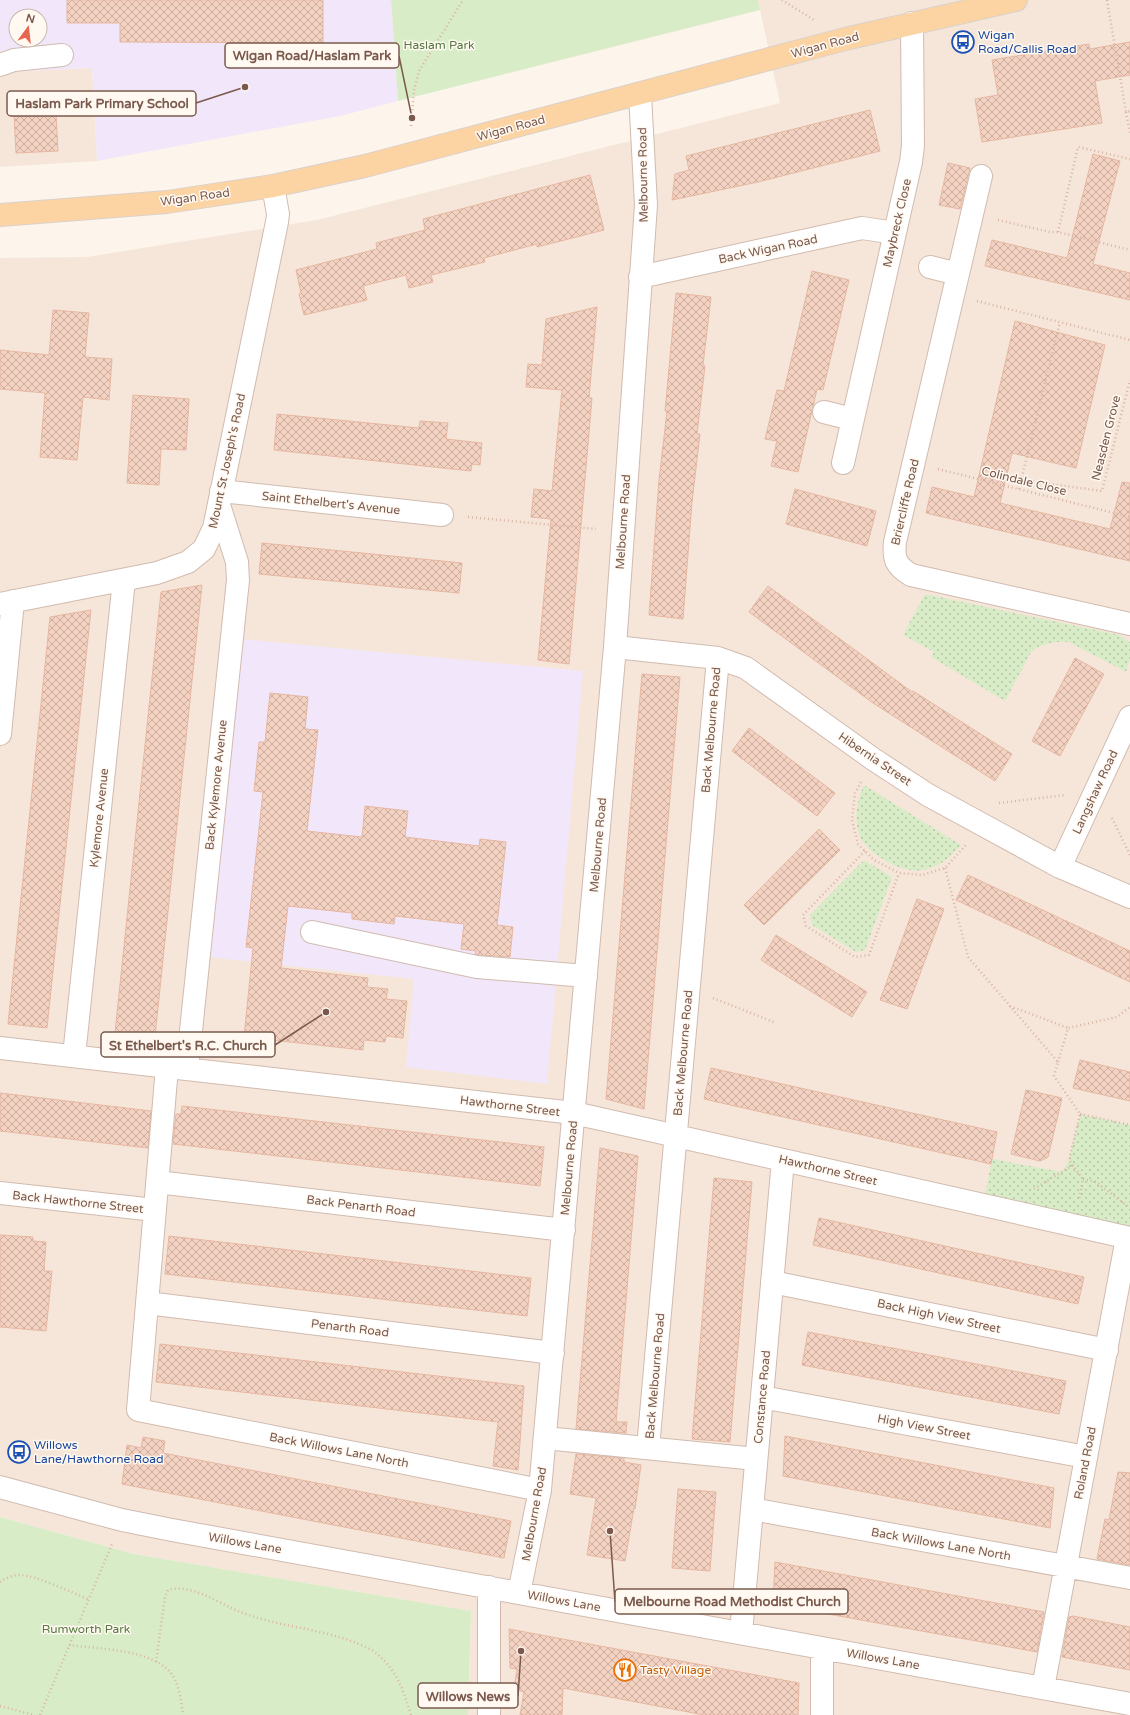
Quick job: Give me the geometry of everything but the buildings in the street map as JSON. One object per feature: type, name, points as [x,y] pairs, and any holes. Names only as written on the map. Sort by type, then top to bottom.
[{"type":"main road","name":"Wigan Road","points":[[0,215],[167,202],[273,186],[365,166],[846,39],[1016,0]]},
{"type":"street","name":"Maybreck Close","points":[[843,463],[911,162],[913,146],[912,23]]},
{"type":"street","points":[[0,65],[14,60],[62,55]]},
{"type":"street","name":"Melbourne Road","points":[[519,1593],[540,1490],[615,647],[646,205],[640,94]]},
{"type":"street","name":"Briercliffe Road","points":[[981,176],[894,552],[896,562],[902,570],[912,575],[1130,624]]},
{"type":"street","name":"Mount St Joseph's Road","points":[[7,602],[157,573],[188,562],[204,549],[214,528],[278,222],[273,186]]},
{"type":"street","name":"Back Wigan Road","points":[[640,277],[862,228],[895,233]]},
{"type":"street","points":[[930,267],[958,274]]},
{"type":"street","points":[[824,412],[852,419]]},
{"type":"street","name":"Saint Ethelbert's Avenue","points":[[220,497],[442,515]]},
{"type":"street","name":"Back Kylemore Avenue","points":[[138,1410],[157,1182],[177,1068],[238,580],[237,562],[220,497]]},
{"type":"street","name":"Kylemore Avenue","points":[[74,1056],[124,580]]},
{"type":"street","points":[[0,734],[7,602]]},
{"type":"street","name":"Hibernia Street","points":[[615,647],[718,658],[746,668],[873,759],[928,794],[1060,867],[1130,898]]},
{"type":"street","name":"Back Melbourne Road","points":[[648,1448],[718,658]]},
{"type":"street","name":"Langshaw Road","points":[[1060,867],[1130,717]]},
{"type":"street","points":[[312,932],[477,967],[586,976]]},
{"type":"street","name":"Hawthorne Street","points":[[0,1048],[574,1113],[1129,1238]]},
{"type":"street","name":"Constance Road","points":[[740,1633],[783,1160]]},
{"type":"street","name":"Back Penarth Road","points":[[157,1182],[564,1230]]},
{"type":"street","name":"Back Hawthorne Street","points":[[0,1193],[155,1210]]},
{"type":"street","name":"Roland Road","points":[[1043,1688],[1065,1566],[1129,1238]]},
{"type":"street","name":"Back High View Street","points":[[772,1282],[1107,1350]]},
{"type":"street","name":"Penarth Road","points":[[147,1303],[553,1353]]},
{"type":"street","name":"High View Street","points":[[762,1397],[1086,1457]]},
{"type":"street","name":"Back Willows Lane North","points":[[138,1410],[540,1490]]},
{"type":"street","points":[[545,1438],[756,1459]]},
{"type":"street","name":"Willows Lane","points":[[0,1487],[122,1520],[1130,1704]]},
{"type":"street","name":"Back Willows Lane North","points":[[752,1510],[1130,1578]]},
{"type":"street","points":[[489,1715],[490,1587]]},
{"type":"street","points":[[822,1648],[822,1715]]},
{"type":"street","points":[[1129,1715],[1130,1710]]},
{"type":"path","points":[[409,154],[414,90],[419,71],[462,0]]},
{"type":"path","points":[[1107,0],[1130,133]]},
{"type":"path","points":[[1126,112],[1130,111]]},
{"type":"path","points":[[1058,232],[1078,147],[1130,159]]},
{"type":"path","points":[[972,215],[1050,232],[1058,232],[1130,250]]},
{"type":"path","points":[[954,295],[1130,340]]},
{"type":"path","points":[[1019,489],[1060,322]]},
{"type":"path","name":"Neasden Grove","points":[[1021,480],[1102,492],[1130,380]]},
{"type":"path","name":"Colindale Close","points":[[914,463],[1130,517]]},
{"type":"path","points":[[442,515],[623,532]]},
{"type":"path","points":[[873,759],[855,793],[852,820],[858,844],[874,860],[898,873],[922,875],[945,868],[961,852],[993,804],[1066,794],[1109,810],[1130,855]]},
{"type":"path","points":[[865,851],[803,914],[806,926],[855,957],[869,955],[898,873]]},
{"type":"path","points":[[945,868],[968,957],[1058,1062]]},
{"type":"path","points":[[688,988],[776,1024]]},
{"type":"path","points":[[1009,1005],[1068,1028],[1118,1017],[1130,1008]]},
{"type":"path","points":[[1068,1028],[1054,1076],[1080,1114],[1130,1125]]},
{"type":"path","points":[[1080,1114],[1069,1160],[1083,1179],[1096,1182],[1130,1208]]},
{"type":"path","points":[[1021,1214],[1026,1194],[1073,1165]]},
{"type":"path","points":[[1074,1225],[1083,1179]]},
{"type":"path","points":[[40,1715],[122,1520]]},
{"type":"path","points":[[0,1582],[6,1578],[21,1575],[34,1578],[88,1600]]},
{"type":"path","points":[[156,1662],[165,1596],[168,1590],[175,1588],[189,1590],[211,1598],[241,1612],[268,1621],[340,1637],[375,1652],[389,1666],[401,1684],[410,1715]]},
{"type":"path","points":[[69,1645],[130,1653],[146,1657],[163,1666],[173,1676],[179,1692],[183,1715]]},
{"type":"path","points":[[0,1706],[34,1715]]},
{"type":"shaded area","points":[[0,0],[391,0],[398,101],[340,116],[97,161],[92,68],[0,72]]},
{"type":"shaded area","points":[[758,0],[1130,0],[1130,1715],[468,1715],[471,1611],[134,1554],[0,1517],[0,258],[87,257],[317,220],[780,103]]},
{"type":"shaded area","points":[[92,68],[97,161],[0,167],[0,72]]},
{"type":"shaded area","points":[[241,639],[583,671],[547,1084],[406,1067],[414,979],[208,957]]},
{"type":"green space","name":"Haslam Park","points":[[391,0],[758,0],[760,10],[398,101]]},
{"type":"green space","points":[[925,594],[1119,635],[1130,642],[1130,659],[1126,672],[1069,642],[1049,643],[1039,646],[1031,652],[1005,701],[931,657],[934,652],[903,635]]},
{"type":"green space","points":[[864,785],[961,845],[942,863],[932,868],[922,870],[906,869],[886,861],[866,846],[860,837],[856,814],[861,791]]},
{"type":"green space","points":[[864,860],[892,877],[865,950],[856,952],[812,925],[810,915]]},
{"type":"green space","points":[[1080,1114],[1130,1125],[1130,1238],[983,1205],[992,1159],[1062,1172],[1069,1160]]},
{"type":"green space","name":"Rumworth Park","points":[[0,1517],[134,1554],[471,1611],[468,1715],[0,1715]]},
{"type":"place","name":"Wigan Road/Callis Road","points":[[963,42]]},
{"type":"place","name":"Haslam Park Primary School","points":[[245,87]]},
{"type":"place","name":"Wigan Road/Haslam Park","points":[[412,118]]},
{"type":"place","name":"St Ethelbert's R.C. Church","points":[[326,1012]]},
{"type":"place","name":"Willows Lane/Hawthorne Road","points":[[19,1452]]},
{"type":"place","name":"Melbourne Road Methodist Church","points":[[610,1531]]},
{"type":"place","name":"Willows News","points":[[521,1651]]},
{"type":"place","name":"Tasty Village","points":[[625,1670]]}]
